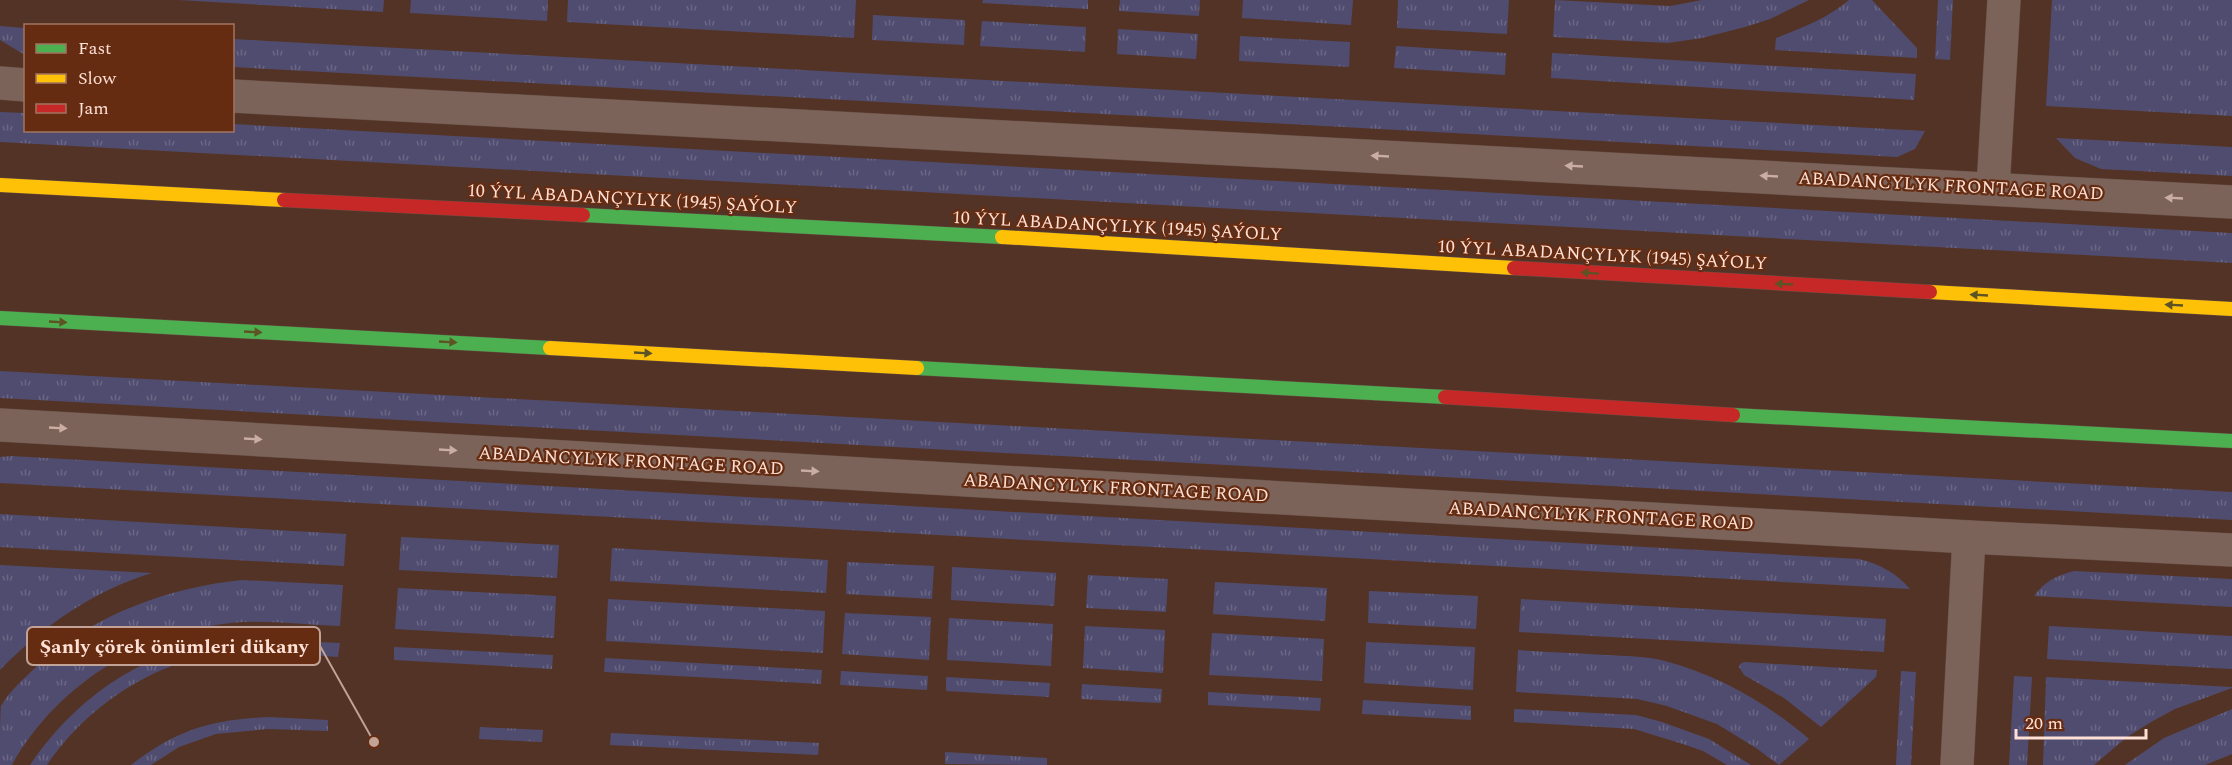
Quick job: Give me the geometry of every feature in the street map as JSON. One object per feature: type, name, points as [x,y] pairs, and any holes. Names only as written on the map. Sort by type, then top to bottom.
[{"type":"main road","name":"10 ÝYL ABADANÇYLYK (1945) ŞAÝOLY","points":[[0,185],[1027,238],[2232,309]]},
{"type":"main road","points":[[0,318],[2232,441]]},
{"type":"street","points":[[1993,188],[2004,0]]},
{"type":"street","points":[[0,83],[24,85]]},
{"type":"street","name":"ABADANCYLYK FRONTAGE ROAD","points":[[234,96],[2232,202]]},
{"type":"street","name":"ABADANCYLYK FRONTAGE ROAD","points":[[0,425],[2232,550]]},
{"type":"street","points":[[1957,765],[1969,537]]},
{"type":"green space","points":[[178,0],[384,0],[383,12]]},
{"type":"green space","points":[[411,0],[548,0],[547,21],[410,13]]},
{"type":"green space","points":[[568,0],[856,0],[854,38],[567,22]]},
{"type":"green space","points":[[983,0],[1088,0],[1088,9],[982,3]]},
{"type":"green space","points":[[1120,0],[1200,0],[1199,16],[1119,11]]},
{"type":"green space","points":[[1243,0],[1353,0],[1351,25],[1242,18]]},
{"type":"green space","points":[[1398,0],[1509,0],[1507,34],[1397,28]]},
{"type":"green space","points":[[1555,0],[1670,6],[1702,0],[1809,0],[1770,19],[1745,27],[1702,38],[1668,43],[1553,37]]},
{"type":"green space","points":[[1849,0],[1872,0],[1917,48],[1917,58],[1775,50],[1776,38],[1824,17]]},
{"type":"green space","points":[[1938,0],[1953,0],[1950,60],[1935,59]]},
{"type":"green space","points":[[2052,0],[2232,0],[2232,116],[2046,106]]},
{"type":"green space","points":[[873,15],[965,20],[964,45],[872,40]]},
{"type":"green space","points":[[982,21],[1086,27],[1085,52],[980,46]]},
{"type":"green space","points":[[0,26],[24,28],[24,54],[0,40]]},
{"type":"green space","points":[[1118,29],[1198,34],[1196,59],[1117,54]]},
{"type":"green space","points":[[1240,36],[1350,42],[1349,67],[1239,61]]},
{"type":"green space","points":[[234,39],[1925,131],[1915,149],[1897,157],[234,67]]},
{"type":"green space","points":[[1396,46],[1506,53],[1505,75],[1394,68]]},
{"type":"green space","points":[[1552,53],[1916,74],[1914,100],[1551,78]]},
{"type":"green space","points":[[0,112],[24,113],[24,132],[234,132],[234,124],[2232,233],[2232,263],[0,142]]},
{"type":"green space","points":[[2056,138],[2232,147],[2232,176],[2101,169],[2075,158]]},
{"type":"green space","points":[[0,371],[2232,492],[2232,520],[0,398]]},
{"type":"green space","points":[[0,457],[1859,559],[1887,570],[1910,589],[0,483]]},
{"type":"green space","points":[[0,514],[346,534],[344,566],[0,547]]},
{"type":"green space","points":[[401,537],[559,545],[557,578],[399,570]]},
{"type":"green space","points":[[612,548],[828,560],[826,593],[610,581]]},
{"type":"green space","points":[[847,562],[934,566],[932,599],[846,594]]},
{"type":"green space","points":[[0,565],[152,573],[109,590],[70,612],[34,639],[0,670]]},
{"type":"green space","points":[[952,567],[1056,573],[1054,606],[951,600]]},
{"type":"green space","points":[[2074,571],[2232,579],[2232,607],[2034,596],[2051,580]]},
{"type":"green space","points":[[1088,575],[1168,579],[1166,612],[1086,608]]},
{"type":"green space","points":[[242,580],[343,585],[340,626],[244,622],[209,626],[175,635],[141,648],[110,664],[81,685],[54,708],[31,735],[12,765],[0,765],[1,706],[18,684],[60,647],[84,631],[133,606],[186,589]]},
{"type":"green space","points":[[1215,582],[1327,588],[1325,621],[1213,614]]},
{"type":"green space","points":[[398,588],[556,596],[554,638],[395,629]]},
{"type":"green space","points":[[1369,591],[1478,596],[1476,629],[1368,623]]},
{"type":"green space","points":[[608,599],[825,611],[823,653],[606,641]]},
{"type":"green space","points":[[1521,599],[1886,619],[1884,652],[1519,632]]},
{"type":"green space","points":[[845,613],[931,617],[929,660],[842,654]]},
{"type":"green space","points":[[949,618],[1053,624],[1051,666],[947,660]]},
{"type":"green space","points":[[1085,626],[1165,630],[1163,673],[1083,668]]},
{"type":"green space","points":[[2049,626],[2232,636],[2232,669],[2047,659]]},
{"type":"green space","points":[[1212,633],[1324,639],[1322,681],[1209,675]]},
{"type":"green space","points":[[244,639],[340,643],[338,657],[243,652],[202,657],[175,665],[126,689],[103,705],[63,743],[47,765],[30,765],[72,715],[122,676],[179,650]]},
{"type":"green space","points":[[1366,642],[1475,647],[1473,690],[1364,683]]},
{"type":"green space","points":[[394,647],[553,655],[552,669],[394,660]]},
{"type":"green space","points":[[1518,650],[1642,657],[1685,667],[1723,682],[1759,702],[1809,739],[1779,765],[1717,724],[1667,706],[1637,699],[1516,692]]},
{"type":"green space","points":[[605,658],[822,670],[821,684],[604,672]]},
{"type":"green space","points":[[1744,662],[1877,670],[1876,677],[1821,727],[1784,698],[1744,675],[1739,667]]},
{"type":"green space","points":[[841,671],[928,676],[927,690],[840,685]]},
{"type":"green space","points":[[1901,671],[1916,672],[1911,765],[1896,765]]},
{"type":"green space","points":[[2014,676],[2032,677],[2027,765],[2009,765]]},
{"type":"green space","points":[[946,677],[1050,683],[1049,697],[946,691]]},
{"type":"green space","points":[[2046,677],[2232,688],[2175,709],[2151,722],[2127,737],[2094,765],[2043,765]]},
{"type":"green space","points":[[1082,684],[1162,689],[1161,703],[1081,699]]},
{"type":"green space","points":[[1208,692],[1321,698],[1320,711],[1208,705]]},
{"type":"green space","points":[[1363,700],[1471,706],[1471,720],[1362,714]]},
{"type":"green space","points":[[1514,709],[1636,715],[1709,739],[1751,765],[1727,765],[1703,751],[1634,729],[1514,722]]},
{"type":"green space","points":[[2232,709],[2232,754],[2205,765],[2125,765],[2164,738]]},
{"type":"green space","points":[[248,718],[328,720],[328,731],[268,729],[216,734],[179,747],[151,765],[131,765],[164,743],[196,729]]},
{"type":"green space","points":[[480,727],[543,730],[542,742],[479,739]]},
{"type":"green space","points":[[611,733],[819,743],[818,755],[610,745]]},
{"type":"green space","points":[[945,752],[1047,758],[1047,765],[945,764]]},
{"type":"traffic: fast","points":[[583,215],[1002,237]]},
{"type":"traffic: fast","points":[[0,318],[550,348]]},
{"type":"traffic: fast","points":[[917,368],[1445,397]]},
{"type":"traffic: fast","points":[[1733,415],[2232,441]]},
{"type":"traffic: slow","points":[[0,185],[284,200]]},
{"type":"traffic: slow","points":[[1002,237],[1514,268]]},
{"type":"traffic: slow","points":[[1930,292],[2232,309]]},
{"type":"traffic: slow","points":[[550,348],[917,368]]},
{"type":"traffic: jam","points":[[284,200],[583,215]]},
{"type":"traffic: jam","points":[[1514,268],[1930,292]]},
{"type":"traffic: jam","points":[[1445,397],[1733,415]]},
{"type":"place","name":"Şanly çörek önümleri dükany","points":[[374,742]]}]
